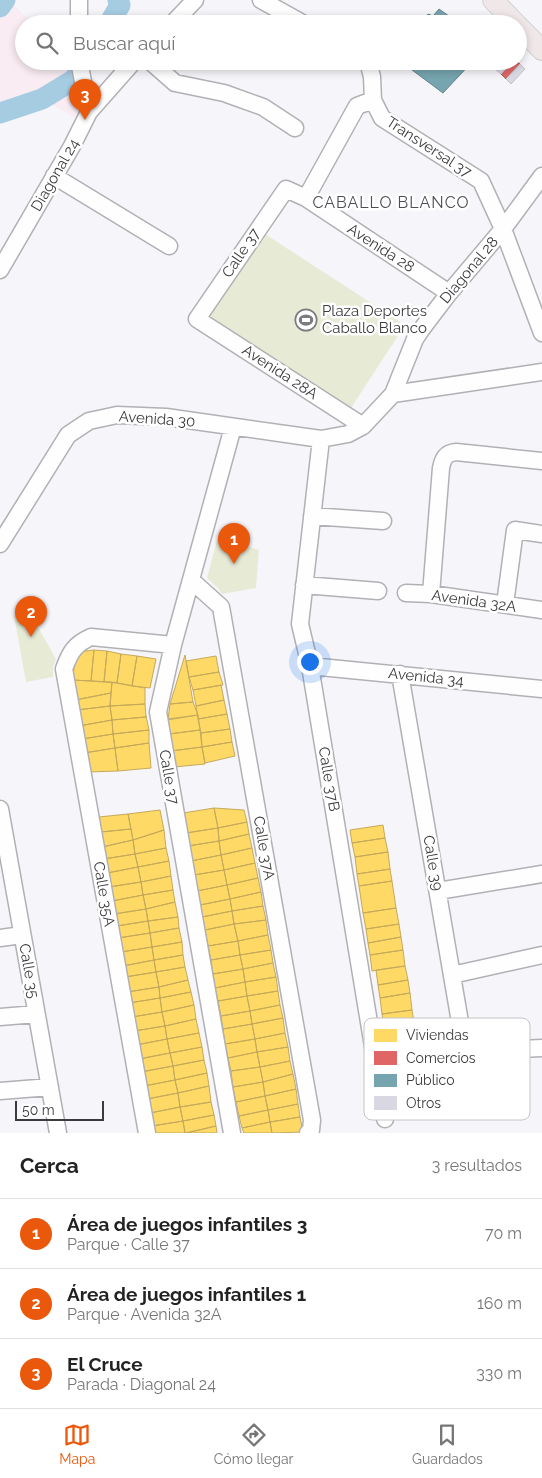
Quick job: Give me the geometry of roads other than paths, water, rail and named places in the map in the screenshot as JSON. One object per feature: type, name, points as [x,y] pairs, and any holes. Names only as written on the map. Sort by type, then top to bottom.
[{"type":"main road","points":[[494,0],[508,15]]},
{"type":"main road","points":[[527,35],[542,50]]},
{"type":"street","points":[[79,15],[80,0]]},
{"type":"street","points":[[181,15],[195,0]]},
{"type":"street","points":[[261,0],[288,15]]},
{"type":"street","points":[[81,70],[89,112]]},
{"type":"street","name":"Diagonal 24","points":[[0,270],[89,112],[126,70]]},
{"type":"street","points":[[161,70],[175,82],[224,93],[263,107],[295,128]]},
{"type":"street","name":"Transversal 37","points":[[370,70],[373,100],[382,118],[481,181],[503,229],[542,333]]},
{"type":"street","points":[[306,198],[357,106],[373,100]]},
{"type":"street","points":[[54,176],[169,246]]},
{"type":"street","name":"Diagonal 28","points":[[348,434],[363,426],[393,394],[415,339],[449,293],[503,229],[542,176]]},
{"type":"street","name":"Avenida 28","points":[[286,189],[306,198],[449,293]]},
{"type":"street","name":"Calle 37","points":[[197,319],[286,189]]},
{"type":"street","name":"Avenida 28A","points":[[197,319],[363,426]]},
{"type":"street","points":[[393,394],[542,372]]},
{"type":"street","name":"Avenida 30","points":[[0,544],[68,435],[89,421],[117,415],[166,417],[322,439],[348,434]]},
{"type":"street","name":"Calle 37","points":[[232,1133],[159,721],[159,703],[233,427]]},
{"type":"street","name":"Calle 37B","points":[[322,439],[300,624],[310,666],[369,1018]]},
{"type":"street","points":[[431,594],[442,461],[449,453],[542,461]]},
{"type":"street","points":[[312,516],[383,521]]},
{"type":"street","points":[[505,604],[515,530],[542,534]]},
{"type":"street","name":"Calle 37A","points":[[191,580],[221,607],[310,1110],[310,1132]]},
{"type":"street","points":[[304,585],[378,591]]},
{"type":"street","name":"Avenida 32A","points":[[406,593],[431,594],[542,610]]},
{"type":"street","name":"Calle 35A","points":[[147,1133],[64,669],[69,656],[80,642],[91,637],[173,645]]},
{"type":"street","name":"Avenida 34","points":[[310,666],[542,689]]},
{"type":"street","name":"Calle 39","points":[[400,674],[459,1018]]},
{"type":"street","name":"Calle 35","points":[[0,809],[5,863],[22,935],[58,1133]]},
{"type":"street","points":[[438,891],[542,874]]},
{"type":"street","points":[[0,938],[22,935]]},
{"type":"street","points":[[452,975],[542,955]]},
{"type":"street","points":[[0,1017],[36,1014]]},
{"type":"street","points":[[0,1092],[50,1088]]},
{"type":"waterway","points":[[0,7],[5,0]]},
{"type":"waterway","points":[[114,15],[120,5],[118,0]]},
{"type":"waterway","points":[[0,113],[42,99],[75,79],[76,76]]},
{"type":"place","name":"El Cruce","points":[[85,120]]},
{"type":"place","name":"Plaza Deportes Caballo Blanco","points":[[306,320]]},
{"type":"place","name":"Área de juegos infantiles 3","points":[[234,564]]},
{"type":"place","name":"Área de juegos infantiles 1","points":[[31,637]]},
{"type":"district","name":"CABALLO BLANCO","points":[[391,202]]}]
